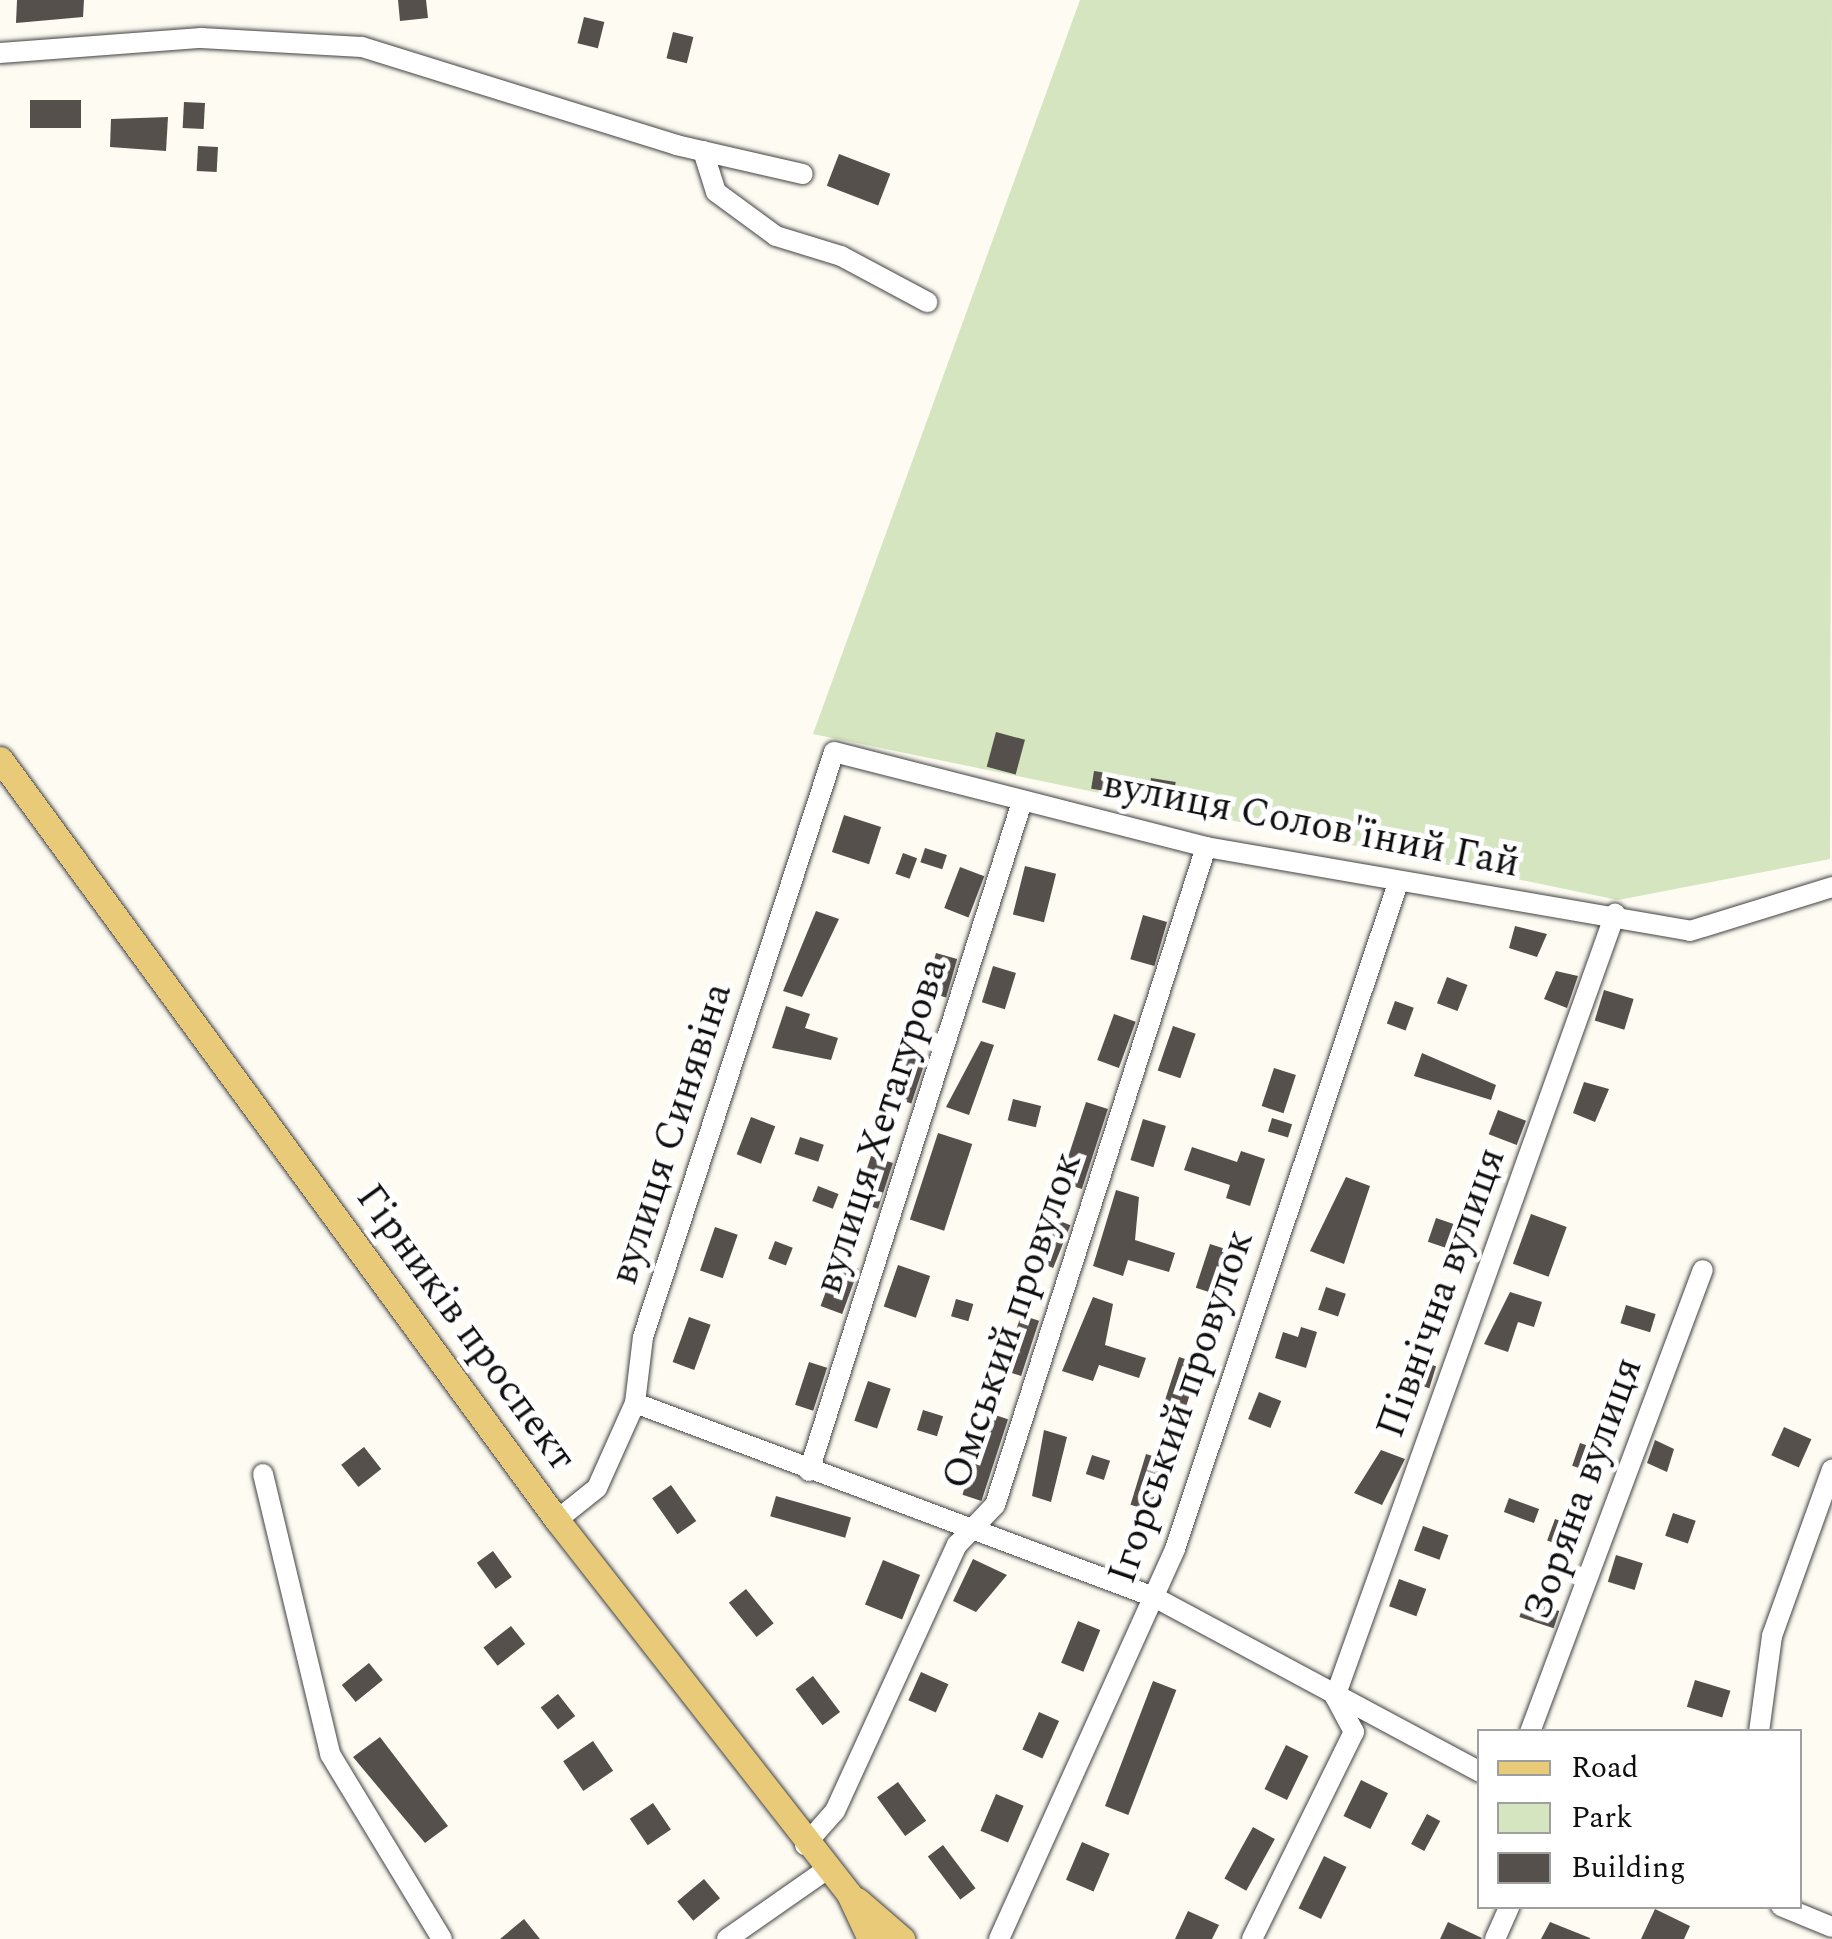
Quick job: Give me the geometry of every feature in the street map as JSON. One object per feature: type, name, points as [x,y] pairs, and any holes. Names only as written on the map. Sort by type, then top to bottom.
[{"type":"main road","name":"Гірників проспект","points":[[0,759],[558,1520],[806,1845],[849,1894],[870,1939]]},
{"type":"main road","points":[[849,1894],[902,1939]]},
{"type":"street","points":[[0,53],[201,38],[362,47],[703,151],[803,174]]},
{"type":"street","points":[[703,151],[716,192],[776,236],[842,256],[928,302]]},
{"type":"street","name":"вулиця Солов'їний Гай","points":[[834,752],[1206,847],[1397,886],[1615,914],[1690,931],[1832,887]]},
{"type":"street","name":"вулиця Синявіна","points":[[558,1520],[597,1488],[635,1404],[642,1337],[834,752]]},
{"type":"street","name":"вулиця Хетагурова","points":[[808,1470],[1022,802]]},
{"type":"street","name":"Омський провулок","points":[[806,1845],[835,1811],[972,1530],[994,1504],[1206,847]]},
{"type":"street","name":"Ігорський провулок","points":[[999,1939],[1154,1597],[1397,886]]},
{"type":"street","name":"Північна вулиця","points":[[1335,1697],[1615,914]]},
{"type":"street","name":"Зоряна вулиця","points":[[1531,1729],[1703,1270]]},
{"type":"street","points":[[635,1404],[1154,1597],[1477,1770]]},
{"type":"street","points":[[1759,1729],[1772,1636],[1832,1469]]},
{"type":"street","points":[[262,1474],[330,1754],[442,1939]]},
{"type":"street","points":[[1252,1939],[1354,1732],[1335,1697]]},
{"type":"street","points":[[727,1939],[826,1870]]},
{"type":"street","points":[[1495,1939],[1509,1909]]},
{"type":"street","points":[[1788,1909],[1832,1927]]},
{"type":"green space","points":[[1080,0],[1832,0],[1830,859],[1618,900],[813,734]]},
{"type":"building","points":[[17,0],[84,0],[83,17],[16,23]]},
{"type":"building","points":[[398,0],[426,0],[428,18],[400,21]]},
{"type":"building","points":[[584,17],[604,22],[598,48],[577,43]]},
{"type":"building","points":[[673,32],[693,37],[687,63],[666,58]]},
{"type":"building","points":[[30,100],[81,100],[81,128],[30,128]]},
{"type":"building","points":[[184,102],[205,103],[204,129],[183,128]]},
{"type":"building","points":[[168,117],[166,151],[110,147],[111,119]]},
{"type":"building","points":[[198,146],[218,147],[217,172],[197,171]]},
{"type":"building","points":[[839,154],[890,174],[878,205],[827,186]]},
{"type":"building","points":[[996,732],[1025,740],[1016,775],[987,767]]},
{"type":"building","points":[[1094,771],[1120,775],[1117,793],[1091,789]]},
{"type":"building","points":[[1151,778],[1176,782],[1173,801],[1148,797]]},
{"type":"building","points":[[844,815],[881,827],[869,864],[832,852]]},
{"type":"building","points":[[925,848],[947,855],[942,869],[920,862]]},
{"type":"building","points":[[903,853],[917,858],[910,879],[895,874]]},
{"type":"building","points":[[1025,866],[1056,874],[1044,922],[1013,915]]},
{"type":"building","points":[[960,867],[984,876],[969,917],[944,908]]},
{"type":"building","points":[[816,911],[839,919],[802,997],[783,991]]},
{"type":"building","points":[[1143,915],[1167,922],[1154,966],[1130,959]]},
{"type":"building","points":[[1515,926],[1547,934],[1537,957],[1509,948]]},
{"type":"building","points":[[936,953],[957,959],[946,998],[925,991]]},
{"type":"building","points":[[993,966],[1016,973],[1005,1009],[982,1002]]},
{"type":"building","points":[[1556,971],[1578,976],[1567,1008],[1544,999]]},
{"type":"building","points":[[1447,977],[1468,985],[1458,1011],[1437,1003]]},
{"type":"building","points":[[1604,990],[1634,999],[1624,1030],[1595,1021]]},
{"type":"building","points":[[1395,1001],[1414,1008],[1406,1030],[1387,1024]]},
{"type":"building","points":[[786,1006],[810,1014],[805,1028],[838,1038],[831,1060],[772,1048]]},
{"type":"building","points":[[1114,1014],[1136,1022],[1119,1068],[1097,1060]]},
{"type":"building","points":[[1173,1026],[1196,1034],[1180,1078],[1158,1070]]},
{"type":"building","points":[[981,1041],[994,1045],[969,1115],[946,1107]]},
{"type":"building","points":[[905,1052],[926,1059],[911,1103],[890,1097]]},
{"type":"building","points":[[1422,1053],[1496,1085],[1491,1100],[1414,1076]]},
{"type":"building","points":[[1274,1068],[1296,1075],[1284,1113],[1262,1106]]},
{"type":"building","points":[[1584,1082],[1609,1089],[1595,1122],[1573,1113]]},
{"type":"building","points":[[1013,1099],[1041,1106],[1036,1127],[1008,1120]]},
{"type":"building","points":[[1086,1102],[1108,1109],[1082,1189],[1060,1182]]},
{"type":"building","points":[[1498,1110],[1526,1121],[1517,1145],[1489,1134]]},
{"type":"building","points":[[751,1117],[775,1126],[761,1164],[737,1154]]},
{"type":"building","points":[[1272,1118],[1292,1124],[1288,1138],[1268,1131]]},
{"type":"building","points":[[1143,1119],[1166,1126],[1153,1167],[1130,1160]]},
{"type":"building","points":[[938,1133],[972,1144],[944,1231],[910,1220]]},
{"type":"building","points":[[800,1137],[824,1145],[818,1162],[794,1154]]},
{"type":"building","points":[[1192,1147],[1237,1162],[1241,1151],[1265,1159],[1250,1206],[1226,1198],[1230,1185],[1184,1170]]},
{"type":"building","points":[[871,1156],[893,1163],[878,1209],[856,1202]]},
{"type":"building","points":[[1346,1177],[1370,1186],[1344,1264],[1310,1251]]},
{"type":"building","points":[[818,1186],[839,1194],[833,1209],[812,1201]]},
{"type":"building","points":[[1116,1190],[1139,1197],[1135,1240],[1175,1253],[1169,1272],[1128,1260],[1123,1276],[1093,1266]]},
{"type":"building","points":[[1531,1214],[1567,1227],[1549,1277],[1513,1264]]},
{"type":"building","points":[[1050,1217],[1070,1225],[1053,1268],[1033,1260]]},
{"type":"building","points":[[1436,1218],[1456,1225],[1448,1248],[1428,1242]]},
{"type":"building","points":[[715,1227],[738,1235],[723,1278],[700,1270]]},
{"type":"building","points":[[775,1241],[793,1248],[786,1266],[768,1259]]},
{"type":"building","points":[[1210,1244],[1235,1252],[1221,1296],[1196,1288]]},
{"type":"building","points":[[837,1261],[859,1269],[842,1314],[821,1306]]},
{"type":"building","points":[[898,1265],[930,1276],[916,1318],[884,1307]]},
{"type":"building","points":[[1326,1287],[1346,1294],[1338,1317],[1318,1310]]},
{"type":"building","points":[[1510,1292],[1542,1302],[1534,1327],[1518,1322],[1508,1352],[1484,1344]]},
{"type":"building","points":[[1093,1297],[1113,1304],[1105,1345],[1146,1358],[1139,1378],[1099,1365],[1093,1381],[1062,1371]]},
{"type":"building","points":[[956,1299],[973,1304],[968,1321],[951,1316]]},
{"type":"building","points":[[1626,1305],[1656,1314],[1650,1332],[1620,1323]]},
{"type":"building","points":[[1021,1315],[1039,1321],[1021,1376],[1003,1370]]},
{"type":"building","points":[[689,1317],[711,1325],[694,1370],[673,1362]]},
{"type":"building","points":[[1301,1327],[1317,1332],[1306,1368],[1275,1358],[1283,1332],[1298,1337]]},
{"type":"building","points":[[1179,1357],[1200,1364],[1184,1411],[1164,1405]]},
{"type":"building","points":[[1416,1360],[1436,1366],[1429,1388],[1409,1382]]},
{"type":"building","points":[[809,1362],[827,1368],[813,1411],[795,1405]]},
{"type":"building","points":[[868,1381],[891,1389],[877,1429],[854,1421]]},
{"type":"building","points":[[1259,1392],[1281,1401],[1270,1428],[1248,1419]]},
{"type":"building","points":[[923,1410],[943,1416],[937,1436],[917,1430]]},
{"type":"building","points":[[989,1413],[1008,1419],[981,1501],[962,1495]]},
{"type":"building","points":[[1784,1427],[1811,1439],[1799,1468],[1771,1455]]},
{"type":"building","points":[[1044,1430],[1067,1437],[1051,1502],[1032,1496]]},
{"type":"building","points":[[1655,1440],[1674,1449],[1667,1472],[1647,1463]]},
{"type":"building","points":[[1580,1443],[1600,1450],[1592,1473],[1572,1466]]},
{"type":"building","points":[[364,1447],[381,1469],[358,1487],[341,1465]]},
{"type":"building","points":[[1381,1450],[1405,1459],[1382,1505],[1354,1493]]},
{"type":"building","points":[[1146,1454],[1169,1461],[1153,1512],[1131,1505]]},
{"type":"building","points":[[1092,1455],[1110,1461],[1104,1480],[1086,1474]]},
{"type":"building","points":[[671,1485],[696,1521],[677,1534],[652,1498]]},
{"type":"building","points":[[776,1496],[851,1517],[845,1538],[770,1516]]},
{"type":"building","points":[[1509,1498],[1539,1509],[1534,1523],[1504,1512]]},
{"type":"building","points":[[1673,1513],[1696,1521],[1688,1544],[1665,1536]]},
{"type":"building","points":[[1555,1519],[1583,1529],[1575,1551],[1547,1541]]},
{"type":"building","points":[[1423,1526],[1448,1535],[1439,1560],[1414,1550]]},
{"type":"building","points":[[493,1551],[512,1577],[496,1589],[477,1563]]},
{"type":"building","points":[[1616,1555],[1643,1563],[1635,1590],[1608,1582]]},
{"type":"building","points":[[973,1559],[1007,1575],[976,1612],[953,1601]]},
{"type":"building","points":[[883,1560],[920,1575],[902,1619],[865,1605]]},
{"type":"building","points":[[1399,1579],[1426,1589],[1416,1616],[1389,1606]]},
{"type":"building","points":[[746,1589],[774,1623],[757,1637],[729,1603]]},
{"type":"building","points":[[1525,1600],[1559,1611],[1554,1628],[1519,1617]]},
{"type":"building","points":[[1078,1621],[1100,1630],[1083,1672],[1061,1663]]},
{"type":"building","points":[[511,1626],[525,1644],[498,1666],[483,1648]]},
{"type":"building","points":[[369,1663],[383,1680],[356,1702],[342,1685]]},
{"type":"building","points":[[921,1672],[948,1684],[936,1713],[908,1700]]},
{"type":"building","points":[[813,1676],[840,1712],[823,1725],[795,1689]]},
{"type":"building","points":[[1695,1680],[1730,1691],[1722,1718],[1687,1707]]},
{"type":"building","points":[[1153,1681],[1176,1690],[1128,1815],[1105,1806]]},
{"type":"building","points":[[558,1694],[575,1716],[558,1730],[541,1708]]},
{"type":"building","points":[[1039,1712],[1059,1721],[1042,1758],[1022,1749]]},
{"type":"building","points":[[380,1737],[448,1826],[425,1843],[353,1757]]},
{"type":"building","points":[[593,1741],[613,1771],[583,1791],[563,1761]]},
{"type":"building","points":[[1286,1745],[1308,1756],[1287,1800],[1265,1789]]},
{"type":"building","points":[[1361,1780],[1388,1793],[1370,1829],[1343,1816]]},
{"type":"building","points":[[898,1782],[926,1821],[905,1836],[877,1797]]},
{"type":"building","points":[[996,1794],[1024,1806],[1008,1843],[980,1831]]},
{"type":"building","points":[[653,1803],[671,1830],[648,1845],[630,1819]]},
{"type":"building","points":[[1427,1814],[1440,1821],[1424,1851],[1411,1844]]},
{"type":"building","points":[[1253,1827],[1275,1839],[1246,1891],[1224,1879]]},
{"type":"building","points":[[1082,1842],[1110,1854],[1094,1891],[1066,1880]]},
{"type":"building","points":[[943,1845],[975,1888],[960,1900],[928,1856]]},
{"type":"building","points":[[1324,1856],[1346,1867],[1321,1919],[1299,1908]]},
{"type":"building","points":[[704,1879],[720,1898],[693,1921],[677,1901]]},
{"type":"building","points":[[1655,1909],[1690,1926],[1684,1939],[1641,1939]]},
{"type":"building","points":[[1188,1911],[1219,1925],[1212,1939],[1175,1939]]},
{"type":"building","points":[[524,1919],[540,1939],[500,1939]]},
{"type":"building","points":[[1448,1922],[1482,1938],[1440,1939]]},
{"type":"building","points":[[1550,1922],[1590,1938],[1590,1939],[1541,1939]]}]
